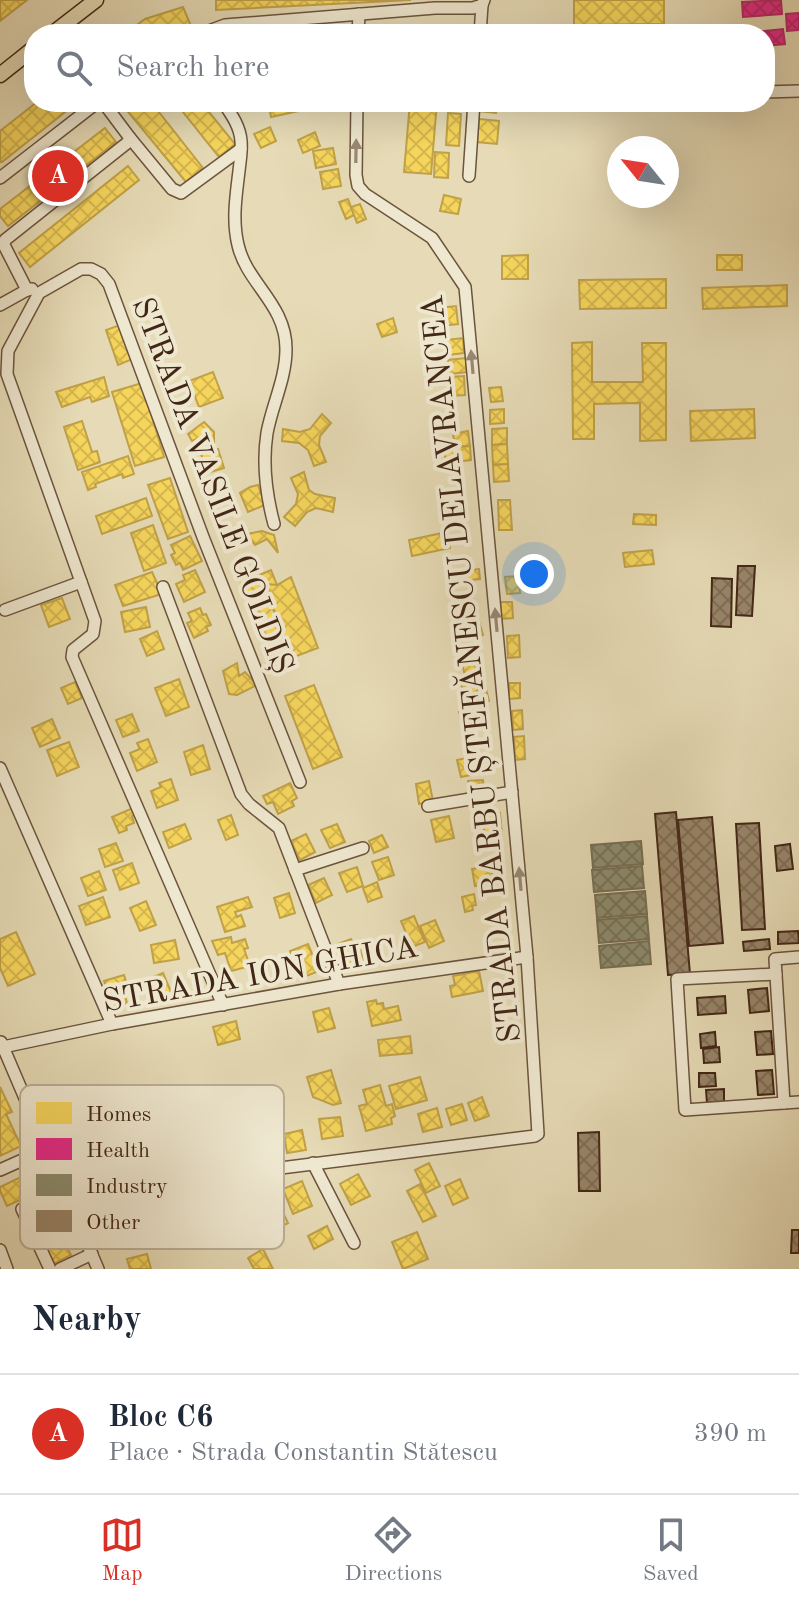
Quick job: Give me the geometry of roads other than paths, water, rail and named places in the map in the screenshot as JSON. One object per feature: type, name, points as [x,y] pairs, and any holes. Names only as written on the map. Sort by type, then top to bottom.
[{"type":"main road","points":[[65,24],[96,0]]},
{"type":"main road","points":[[0,75],[24,56]]},
{"type":"street","points":[[237,24],[473,8],[483,3]]},
{"type":"street","points":[[481,24],[483,3]]},
{"type":"street","points":[[358,24],[359,14]]},
{"type":"street","points":[[775,92],[799,91]]},
{"type":"street","points":[[0,178],[88,112]]},
{"type":"street","points":[[109,112],[172,189],[181,193],[241,149]]},
{"type":"street","points":[[229,112],[241,140],[235,200],[239,247],[246,264],[273,303],[283,325],[286,349],[264,465],[267,499],[274,524]]},
{"type":"street","name":"STRADA BARBU ȘTEFĂNESCU DELAVRANCEA","points":[[313,1163],[538,1134],[527,957],[465,287],[432,238],[365,194],[358,186],[357,112]]},
{"type":"street","points":[[469,176],[473,112]]},
{"type":"street","points":[[33,292],[4,245],[4,233],[130,138]]},
{"type":"street","name":"STRADA VASILE GOLDIȘ","points":[[33,292],[81,269],[91,269],[101,274],[109,284],[203,537],[300,782]]},
{"type":"street","points":[[0,305],[33,292]]},
{"type":"street","points":[[33,292],[8,351],[7,374],[95,621],[93,634],[73,650],[72,657],[223,1005]]},
{"type":"street","points":[[5,610],[81,582]]},
{"type":"street","points":[[163,587],[241,794],[279,828],[339,984]]},
{"type":"street","points":[[0,768],[112,1024]]},
{"type":"street","points":[[428,806],[512,792]]},
{"type":"street","points":[[295,870],[363,848]]},
{"type":"street","name":"STRADA ION GHICA","points":[[2,1043],[339,984],[527,957]]},
{"type":"street","points":[[784,1103],[775,959],[799,957]]},
{"type":"street","points":[[776,974],[677,979],[685,1110],[799,1102]]},
{"type":"street","points":[[2,1043],[4,1062],[20,1094]]},
{"type":"street","points":[[0,1170],[20,1161]]},
{"type":"street","points":[[284,1167],[313,1163],[354,1243]]},
{"type":"street","points":[[41,1249],[50,1269]]},
{"type":"street","points":[[90,1249],[98,1269]]},
{"type":"street","points":[[0,1250],[7,1269]]},
{"type":"street","points":[[60,1269],[92,1254]]},
{"type":"place","name":"Bloc C6","points":[[58,176]]}]
